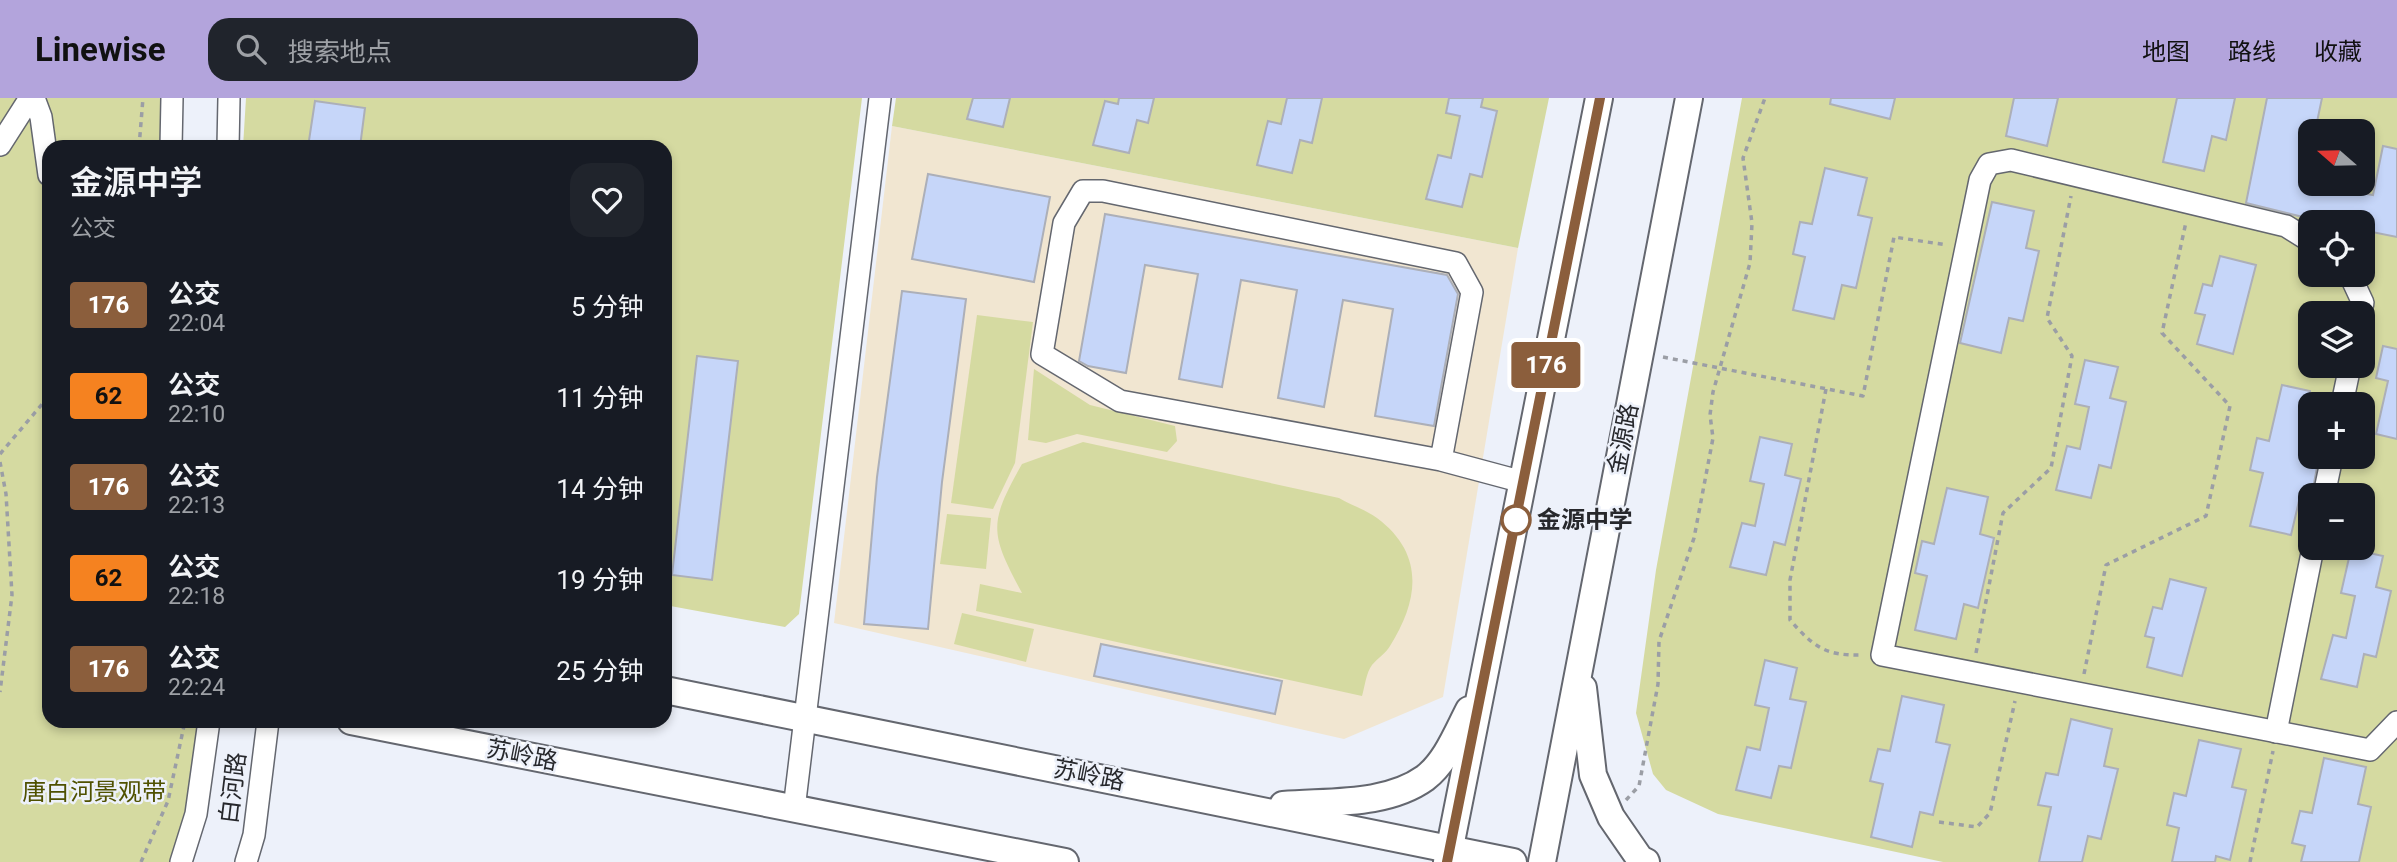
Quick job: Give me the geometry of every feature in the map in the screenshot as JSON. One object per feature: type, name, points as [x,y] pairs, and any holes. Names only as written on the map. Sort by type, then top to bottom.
[{"type":"main road","points":[[1449,855],[1600,98]]},
{"type":"main road","name":"金源路","points":[[1542,862],[1689,98]]},
{"type":"main road","points":[[1580,661],[1593,775],[1611,817],[1646,862]]},
{"type":"main road","points":[[1254,808],[1391,796],[1426,777],[1446,753],[1470,708],[1487,663]]},
{"type":"main road","name":"苏岭路","points":[[672,692],[1254,808],[1449,855],[1513,862]]},
{"type":"main road","name":"苏岭路","points":[[387,728],[1065,862]]},
{"type":"street","points":[[0,145],[32,98]]},
{"type":"street","points":[[32,98],[41,117],[44,140]]},
{"type":"street","points":[[171,140],[172,98]]},
{"type":"street","points":[[228,140],[229,98]]},
{"type":"street","points":[[794,808],[807,719],[817,611],[880,98]]},
{"type":"street","points":[[2298,234],[2286,226],[2011,160],[1989,164],[1980,180],[1882,655],[2370,750],[2397,722]]},
{"type":"street","points":[[1441,460],[1472,292],[1456,263],[1103,191],[1083,191],[1064,223],[1042,354],[1120,401],[1441,460],[1523,482]]},
{"type":"street","points":[[2276,732],[2312,560]]},
{"type":"street","name":"白河路","points":[[181,862],[196,814],[208,728]]},
{"type":"street","name":"白河路","points":[[246,862],[254,835],[267,728]]},
{"type":"path","points":[[140,140],[143,98]]},
{"type":"path","points":[[1611,817],[1639,786],[1658,684],[1659,641],[1694,538],[1713,438],[1710,415],[1750,263],[1752,223],[1743,158],[1765,98]]},
{"type":"path","points":[[1972,673],[2003,513],[2051,468],[2072,356],[2047,318],[2076,175]]},
{"type":"path","points":[[2080,694],[2106,565],[2206,516],[2209,503],[2230,406],[2162,333],[2190,202]]},
{"type":"path","points":[[1640,353],[1863,396],[1894,237],[1966,248]]},
{"type":"path","points":[[1826,389],[1790,580],[1790,620],[1813,645],[1847,655],[1882,655]]},
{"type":"path","points":[[0,454],[42,405]]},
{"type":"path","points":[[0,462],[6,494],[12,595],[0,692]]},
{"type":"path","points":[[1939,822],[1977,827],[1990,813],[2019,682]]},
{"type":"path","points":[[141,862],[168,801],[184,728]]},
{"type":"path","points":[[2250,862],[2276,732]]},
{"type":"shaded area","name":"金源中学","points":[[892,126],[1518,248],[1443,697],[1344,739],[834,623]]},
{"type":"green space","name":"唐白河景观带","points":[[0,98],[172,98],[171,140],[42,140],[42,728],[208,728],[181,862],[0,862]]},
{"type":"green space","points":[[246,98],[862,98],[799,614],[785,627],[672,606],[672,140],[243,140]]},
{"type":"green space","points":[[896,98],[1549,98],[1518,248],[892,126]]},
{"type":"green space","points":[[1742,98],[2397,98],[2397,862],[1943,862],[1718,814],[1666,790],[1653,774],[1636,713],[1656,570]]},
{"type":"green space","points":[[977,315],[1033,322],[1015,463],[993,509],[951,503]]},
{"type":"green space","points":[[1034,369],[1090,405],[1175,426],[1177,441],[1167,452],[1077,434],[1046,443],[1028,440]]},
{"type":"green space","points":[[1083,442],[1339,498],[1373,515],[1393,532],[1410,562],[1411,595],[1400,629],[1388,649],[1370,668],[1362,696],[976,611],[980,584],[1022,593],[1004,556],[997,528],[1003,501],[1022,464]]},
{"type":"green space","points":[[947,514],[991,518],[986,569],[940,564]]},
{"type":"green space","points":[[962,613],[1034,629],[1026,662],[954,644]]},
{"type":"building","points":[[973,98],[1010,98],[1003,127],[967,119]]},
{"type":"building","points":[[1119,98],[1154,98],[1148,123],[1137,120],[1129,153],[1093,145],[1105,101],[1118,104]]},
{"type":"building","points":[[1287,98],[1322,98],[1312,143],[1300,140],[1292,173],[1257,165],[1268,121],[1281,124]]},
{"type":"building","points":[[1449,98],[1483,98],[1481,107],[1497,111],[1482,177],[1470,174],[1462,207],[1426,199],[1438,155],[1451,158],[1460,116],[1446,113]]},
{"type":"building","points":[[1831,98],[1895,98],[1890,119],[1830,104]]},
{"type":"building","points":[[2014,98],[2058,98],[2047,146],[2006,136]]},
{"type":"building","points":[[2177,98],[2235,98],[2226,140],[2212,136],[2204,171],[2163,162]]},
{"type":"building","points":[[2267,98],[2322,98],[2318,119],[2298,119],[2298,196],[2375,196],[2383,146],[2397,149],[2397,237],[2375,233],[2375,210],[2298,210],[2298,216],[2246,203]]},
{"type":"building","points":[[315,101],[365,108],[361,140],[309,140]]},
{"type":"building","points":[[1825,168],[1867,178],[1858,215],[1872,218],[1856,288],[1842,285],[1834,319],[1793,310],[1805,257],[1793,254],[1800,222],[1812,224]]},
{"type":"building","points":[[928,174],[1050,197],[1034,282],[912,259]]},
{"type":"building","points":[[1992,202],[2034,211],[2026,248],[2039,251],[2023,321],[2009,318],[2001,353],[1960,343]]},
{"type":"building","points":[[1105,214],[1447,275],[1458,294],[1434,426],[1375,416],[1393,309],[1343,300],[1324,407],[1278,398],[1297,290],[1241,280],[1222,387],[1179,379],[1198,274],[1145,265],[1126,373],[1088,366],[1079,361]]},
{"type":"building","points":[[2220,256],[2256,265],[2233,354],[2197,344],[2205,315],[2195,313],[2203,284],[2212,286]]},
{"type":"building","points":[[902,291],[966,299],[942,482],[928,629],[864,624],[877,477]]},
{"type":"building","points":[[2383,346],[2397,349],[2397,439],[2376,434],[2388,381],[2376,378]]},
{"type":"building","points":[[697,356],[738,361],[712,580],[672,575]]},
{"type":"building","points":[[2085,360],[2118,367],[2110,398],[2126,402],[2111,468],[2099,465],[2091,498],[2056,490],[2067,446],[2080,449],[2089,407],[2075,404]]},
{"type":"building","points":[[2282,385],[2310,391],[2298,392],[2298,469],[2317,469],[2314,483],[2298,483],[2298,505],[2291,535],[2250,526],[2263,473],[2250,470],[2257,438],[2269,441]]},
{"type":"building","points":[[1760,437],[1792,444],[1785,475],[1801,479],[1785,545],[1774,542],[1766,575],[1730,567],[1742,523],[1755,526],[1764,484],[1750,481]]},
{"type":"building","points":[[1947,488],[1988,497],[1980,534],[1994,538],[1978,608],[1964,604],[1956,639],[1915,630],[1927,576],[1915,573],[1922,541],[1934,544]]},
{"type":"building","points":[[2375,554],[2383,556],[2376,587],[2391,591],[2376,657],[2364,654],[2357,687],[2321,679],[2333,635],[2346,638],[2355,596],[2341,593],[2348,560],[2375,560]]},
{"type":"building","points":[[2170,579],[2206,588],[2182,676],[2147,667],[2154,638],[2145,636],[2153,607],[2162,609]]},
{"type":"building","points":[[1101,644],[1282,681],[1275,714],[1094,676]]},
{"type":"building","points":[[1765,660],[1797,668],[1790,699],[1806,702],[1791,768],[1779,766],[1771,798],[1736,790],[1747,747],[1760,750],[1769,708],[1755,705]]},
{"type":"building","points":[[1902,696],[1944,705],[1936,742],[1950,745],[1933,815],[1920,812],[1912,847],[1871,837],[1883,784],[1870,781],[1878,749],[1890,751]]},
{"type":"building","points":[[2071,719],[2112,729],[2104,766],[2118,769],[2101,839],[2088,836],[2082,862],[2039,862],[2051,807],[2038,805],[2046,773],[2058,775]]},
{"type":"building","points":[[2199,740],[2241,749],[2232,787],[2246,790],[2230,860],[2216,856],[2215,862],[2172,862],[2179,828],[2167,825],[2174,793],[2186,796]]},
{"type":"building","points":[[2324,758],[2366,767],[2358,804],[2371,807],[2359,862],[2301,862],[2305,846],[2292,843],[2300,811],[2312,813]]},
{"type":"bus line","name":"176","points":[[1447,862],[1600,98]]},
{"type":"place","name":"金源中学","points":[[1516,520]]}]
